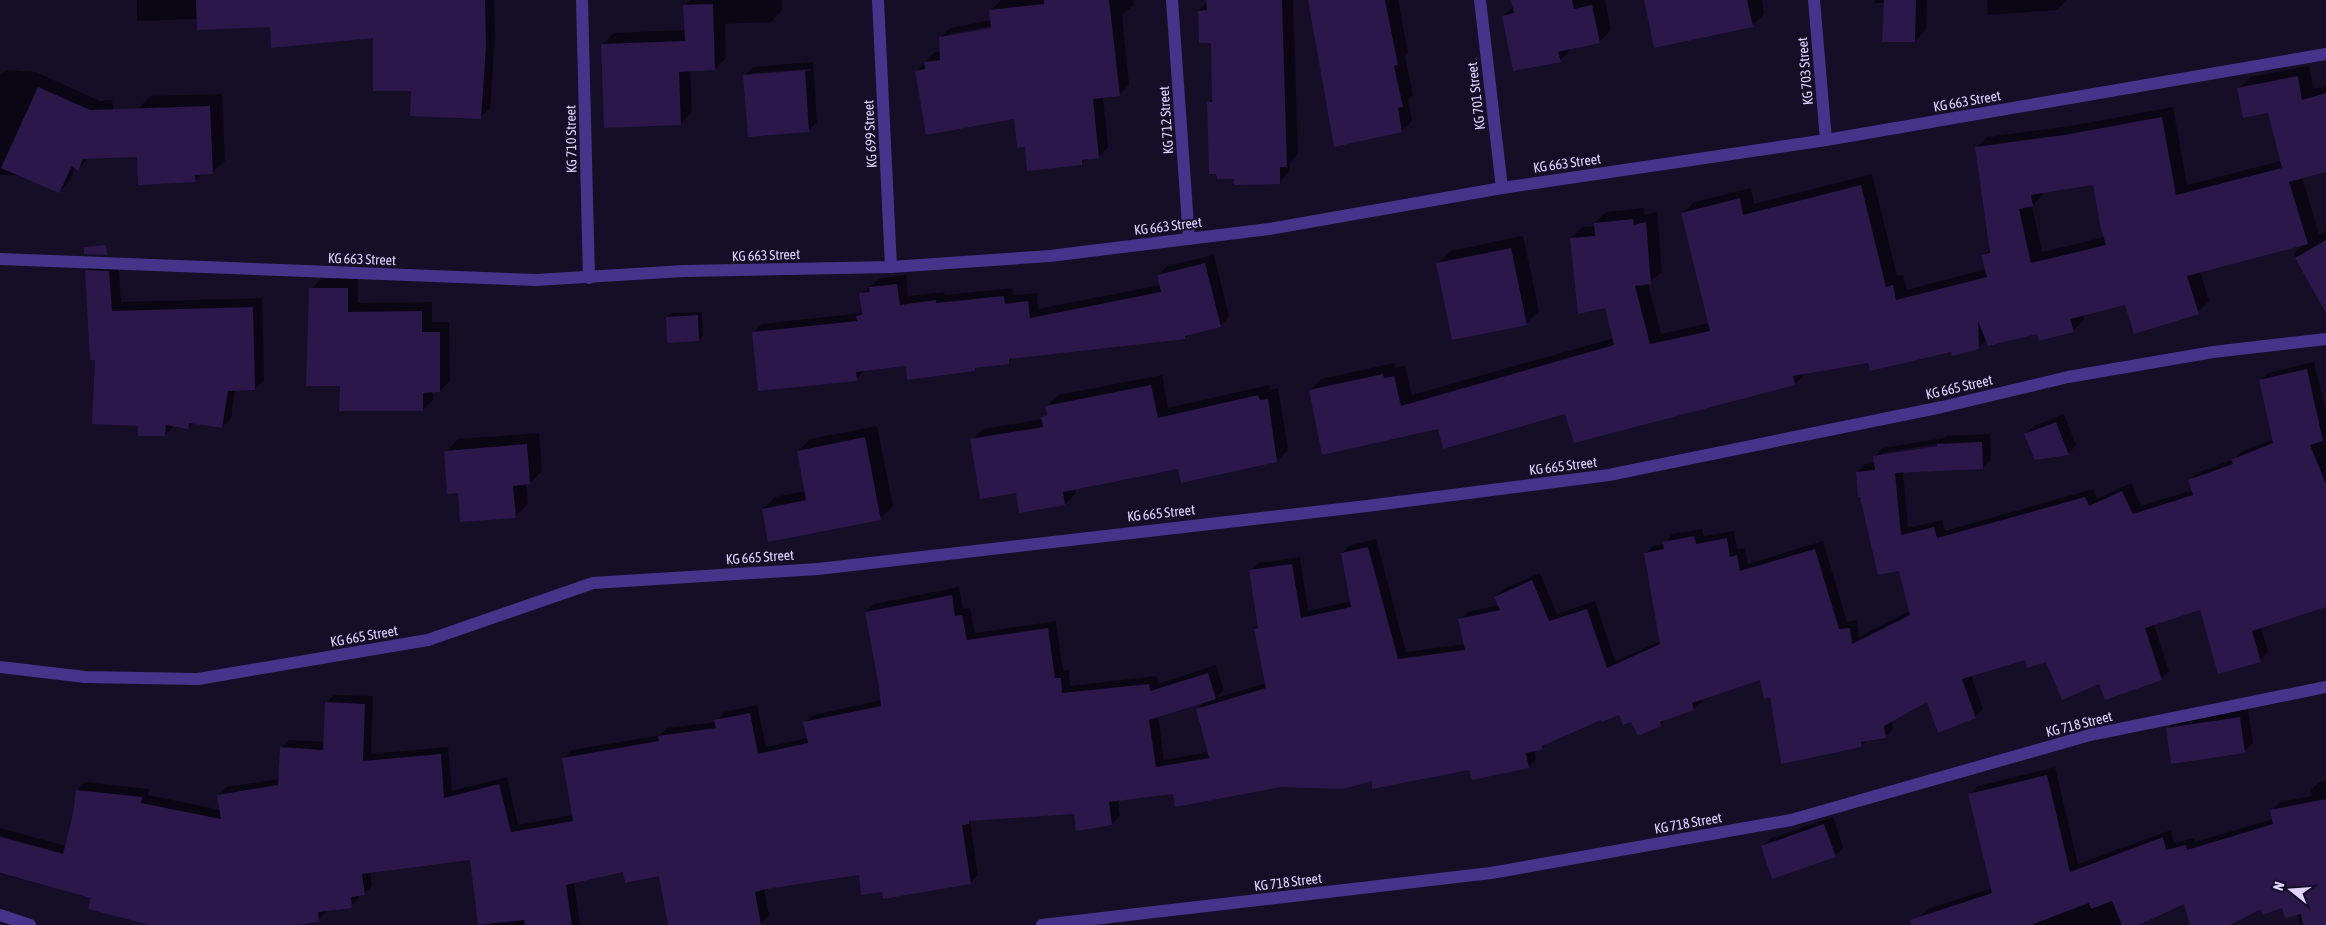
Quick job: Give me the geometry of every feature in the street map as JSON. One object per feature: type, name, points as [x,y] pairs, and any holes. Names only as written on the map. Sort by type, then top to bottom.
[{"type":"street","name":"KG 710 Street","points":[[582,0],[589,278]]},
{"type":"street","name":"KG 699 Street","points":[[878,0],[891,266]]},
{"type":"street","name":"KG 712 Street","points":[[1172,0],[1189,239]]},
{"type":"street","name":"KG 701 Street","points":[[1480,0],[1502,188]]},
{"type":"street","name":"KG 703 Street","points":[[1814,0],[1826,140]]},
{"type":"street","name":"KG 663 Street","points":[[0,259],[492,280],[589,278],[684,271],[891,266],[1050,256],[1269,229],[1502,188],[1826,140],[2326,54]]},
{"type":"street","name":"KG 665 Street","points":[[0,667],[85,677],[198,679],[428,640],[593,583],[818,569],[1368,506],[1609,475],[1942,407],[2068,377],[2213,352],[2326,339]]},
{"type":"street","name":"KG 718 Street","points":[[1042,925],[1491,873],[1792,820],[2090,735],[2326,687]]},
{"type":"street","points":[[0,914],[30,925]]},
{"type":"building","points":[[196,0],[485,0],[486,47],[481,119],[410,116],[411,91],[373,91],[373,38],[271,48],[270,27],[197,30]]},
{"type":"building","points":[[1044,0],[1109,0],[1120,96],[1093,99],[1099,158],[1082,160],[1082,165],[1027,171],[1025,147],[1017,148],[1014,119],[926,135],[915,71],[925,69],[924,62],[940,60],[939,37],[991,28],[989,10],[1044,4]]},
{"type":"building","points":[[1206,0],[1282,0],[1287,167],[1280,167],[1280,184],[1234,185],[1234,179],[1217,179],[1216,174],[1209,174],[1207,102],[1212,102],[1211,43],[1199,43],[1198,11],[1207,10]]},
{"type":"building","points":[[1308,0],[1385,0],[1398,65],[1394,66],[1403,107],[1398,108],[1402,132],[1334,147]]},
{"type":"building","points":[[1511,0],[1572,0],[1574,9],[1592,5],[1600,43],[1558,52],[1561,62],[1513,71],[1502,16],[1514,13]]},
{"type":"building","points":[[1644,0],[1747,0],[1753,27],[1654,48]]},
{"type":"building","points":[[1884,0],[1916,0],[1915,42],[1882,42]]},
{"type":"building","points":[[713,4],[715,70],[679,72],[681,125],[604,128],[601,44],[685,41],[683,5]]},
{"type":"building","points":[[805,70],[809,132],[748,137],[743,75]]},
{"type":"building","points":[[2298,76],[2302,100],[2326,93],[2326,172],[2289,182],[2308,244],[2187,276],[2199,314],[2134,334],[2125,305],[2070,319],[2074,332],[2039,341],[2037,334],[1988,346],[1978,321],[1979,349],[1952,356],[1951,352],[1870,371],[1868,363],[1793,376],[1795,385],[1574,443],[1565,414],[1443,449],[1438,429],[1322,455],[1309,390],[1383,374],[1384,378],[1394,376],[1401,406],[1614,345],[1605,308],[1578,314],[1570,238],[1595,236],[1594,223],[1633,219],[1634,225],[1646,222],[1651,284],[1635,286],[1650,344],[1710,331],[1681,213],[1740,198],[1743,215],[1861,185],[1886,287],[1893,285],[1896,300],[1987,277],[1981,255],[1990,253],[1975,147],[2064,135],[2162,117],[2176,195],[2282,168],[2268,113],[2243,118],[2237,88]],"holes":[[[2093,185],[2100,225],[2106,245],[2031,263],[2019,209],[2033,206],[2031,195]]]},
{"type":"building","points":[[38,87],[90,110],[210,106],[213,174],[195,175],[196,182],[138,185],[137,157],[83,159],[78,171],[72,166],[59,193],[1,168]]},
{"type":"building","points":[[2326,240],[2326,313],[2295,258]]},
{"type":"building","points":[[106,245],[107,255],[84,254],[84,247]]},
{"type":"building","points":[[1511,248],[1527,325],[1452,340],[1436,263]]},
{"type":"building","points":[[1205,263],[1221,327],[1185,336],[1186,339],[1009,359],[1009,364],[975,368],[975,371],[907,380],[906,366],[856,372],[857,381],[758,391],[752,332],[857,321],[856,316],[862,315],[859,293],[870,292],[869,287],[897,284],[900,305],[936,300],[936,303],[1004,296],[1005,304],[1028,301],[1030,318],[1161,292],[1157,275]]},
{"type":"building","points":[[85,270],[109,271],[112,311],[253,307],[255,390],[228,391],[222,428],[189,423],[188,429],[166,425],[165,436],[138,436],[138,426],[92,424],[95,360],[90,360]]},
{"type":"building","points":[[309,288],[348,288],[348,312],[422,311],[422,332],[440,332],[440,392],[423,393],[423,411],[339,411],[340,386],[306,386]]},
{"type":"building","points":[[698,315],[699,341],[667,343],[666,317]]},
{"type":"building","points":[[2307,369],[2323,441],[2310,445],[2326,484],[2326,607],[2252,631],[2261,662],[2218,674],[2200,610],[2145,628],[2162,680],[2105,700],[2099,684],[2062,700],[2046,662],[2027,668],[2025,660],[1962,679],[1976,718],[1938,733],[1927,702],[1884,726],[1886,738],[1861,742],[1862,747],[1781,764],[1770,697],[1764,699],[1760,680],[1692,703],[1694,710],[1660,722],[1661,726],[1638,736],[1631,722],[1623,725],[1619,715],[1602,722],[1601,720],[1542,746],[1542,750],[1526,753],[1529,768],[1472,780],[1469,770],[1372,789],[1372,781],[1343,789],[1281,787],[1175,807],[1173,794],[1109,802],[1112,825],[1076,831],[1074,814],[969,821],[969,824],[962,825],[971,884],[883,899],[882,892],[861,895],[859,875],[766,889],[755,892],[761,925],[668,925],[659,876],[625,883],[623,872],[566,885],[572,925],[525,925],[524,920],[478,925],[470,860],[362,874],[365,895],[351,897],[352,908],[318,912],[319,922],[294,925],[150,925],[88,909],[91,898],[0,873],[0,837],[63,854],[73,814],[76,790],[142,797],[141,803],[221,819],[217,795],[278,785],[280,747],[323,750],[325,702],[365,704],[363,761],[441,754],[444,798],[499,784],[511,832],[573,821],[562,758],[659,741],[658,736],[716,728],[714,720],[750,713],[758,754],[808,743],[803,722],[881,706],[865,612],[952,595],[955,616],[962,615],[967,640],[1048,628],[1055,678],[1061,678],[1062,693],[1149,684],[1150,691],[1208,673],[1216,699],[1149,720],[1156,767],[1209,758],[1196,709],[1266,688],[1254,629],[1258,628],[1249,570],[1292,564],[1301,618],[1351,607],[1341,553],[1368,547],[1398,659],[1465,650],[1458,619],[1500,610],[1494,597],[1532,580],[1549,621],[1587,609],[1607,668],[1660,644],[1644,553],[1664,549],[1663,542],[1694,536],[1696,544],[1727,538],[1730,557],[1737,555],[1740,571],[1815,549],[1839,629],[1850,628],[1852,644],[1910,615],[1899,571],[1878,575],[1860,497],[1858,497],[1856,472],[1875,470],[1873,456],[1937,446],[1937,444],[1982,442],[1983,469],[1895,473],[1901,535],[1934,527],[1937,538],[2085,497],[2089,506],[2122,491],[2133,514],[2193,495],[2188,480],[2233,464],[2231,460],[2273,443],[2259,380]]},
{"type":"building","points":[[1151,385],[1158,418],[1258,395],[1260,400],[1268,399],[1277,462],[1181,483],[1178,469],[1063,492],[1065,505],[1019,513],[1016,493],[980,499],[970,439],[1043,427],[1041,417],[1047,415],[1045,406]]},
{"type":"building","points":[[2056,422],[2069,455],[2035,460],[2024,434]]},
{"type":"building","points":[[865,437],[881,520],[768,542],[762,509],[806,500],[797,451]]},
{"type":"building","points":[[527,444],[530,484],[513,486],[516,518],[460,522],[458,493],[447,494],[444,451]]},
{"type":"building","points":[[2240,717],[2245,753],[2171,764],[2166,728]]},
{"type":"building","points":[[2047,775],[2070,872],[2163,837],[2166,850],[2186,845],[2187,850],[2273,824],[2270,810],[2326,799],[2326,925],[2303,925],[2301,914],[2285,918],[2282,908],[2263,915],[2261,909],[2230,925],[2190,925],[2184,904],[2139,925],[2122,925],[2112,901],[2091,909],[2089,903],[2031,925],[1911,925],[1910,920],[1992,893],[1968,794]]},
{"type":"building","points":[[1824,824],[1836,857],[1772,879],[1761,846]]}]
